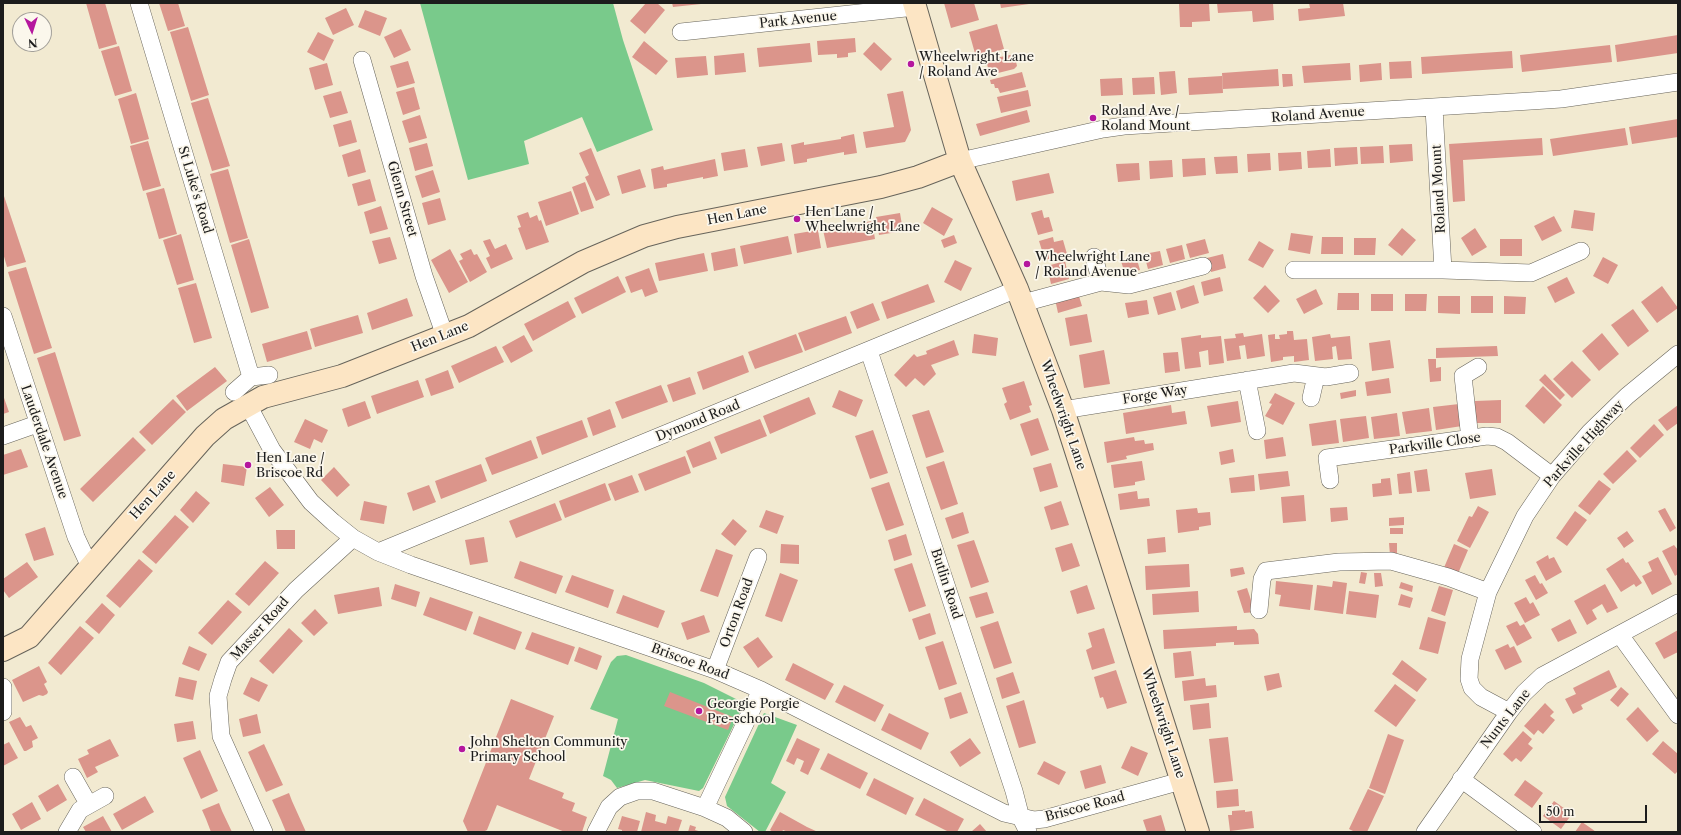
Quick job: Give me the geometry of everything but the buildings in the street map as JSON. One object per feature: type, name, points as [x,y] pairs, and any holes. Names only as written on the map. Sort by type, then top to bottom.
[{"type":"street","name":"St Luke's Road","points":[[139,3],[250,377]]},
{"type":"street","name":"Park Avenue","points":[[681,32],[915,5]]},
{"type":"street","name":"Wheelwright Lane","points":[[915,5],[960,161],[1020,296],[1062,410],[1198,832]]},
{"type":"street","name":"Glenn Street","points":[[362,60],[424,276],[446,336]]},
{"type":"street","name":"Roland Avenue","points":[[960,161],[1104,129],[1124,126],[1561,99],[1678,82]]},
{"type":"street","name":"Roland Mount","points":[[1434,108],[1443,270]]},
{"type":"street","name":"Hen Lane","points":[[3,650],[29,637],[205,436],[224,419],[241,398],[263,397],[342,376],[446,336],[474,324],[583,262],[644,236],[677,227],[881,186],[918,177],[960,161]]},
{"type":"street","points":[[1294,270],[1443,270],[1531,273],[1581,251]]},
{"type":"street","points":[[1094,257],[1101,282],[1129,285],[1203,266]]},
{"type":"street","name":"Dymond Road","points":[[378,552],[869,351],[1020,296],[1101,282]]},
{"type":"street","name":"Lauderdale Avenue","points":[[3,316],[37,424],[76,537],[90,567]]},
{"type":"street","name":"Butlin Road","points":[[869,351],[1024,825]]},
{"type":"street","name":"Parkville Highway","points":[[1509,712],[1481,697],[1472,688],[1469,679],[1470,659],[1488,592],[1525,516],[1552,476],[1590,432],[1627,396],[1678,354]]},
{"type":"street","points":[[1470,439],[1463,376],[1478,367]]},
{"type":"street","name":"Forge Way","points":[[1062,410],[1294,373],[1326,377],[1350,374]]},
{"type":"street","points":[[241,398],[250,377],[269,375]]},
{"type":"street","points":[[1311,398],[1316,376]]},
{"type":"street","points":[[1247,380],[1256,431]]},
{"type":"street","name":"Briscoe Road","points":[[241,398],[272,450],[310,502],[332,522],[353,538],[378,552],[411,565],[716,670],[761,690],[1004,813],[1024,825],[1034,820],[1044,819],[1182,781]]},
{"type":"street","points":[[3,436],[37,424]]},
{"type":"street","name":"Parkville Close","points":[[1330,480],[1327,458],[1487,436],[1497,437],[1507,442],[1552,476]]},
{"type":"street","name":"Masser Road","points":[[264,832],[221,736],[218,696],[223,679],[229,662],[296,590],[353,538]]},
{"type":"street","name":"Orton Road","points":[[716,670],[758,557]]},
{"type":"street","points":[[1259,610],[1262,580],[1266,571],[1339,562],[1391,561],[1448,577],[1488,592]]},
{"type":"street","name":"Nunts Lane","points":[[1425,832],[1509,712],[1524,693],[1542,676],[1678,603]]},
{"type":"street","points":[[1620,635],[1678,715]]},
{"type":"street","points":[[3,688],[3,712]]},
{"type":"street","points":[[705,808],[761,690]]},
{"type":"street","points":[[73,777],[89,805]]},
{"type":"street","points":[[1461,779],[1533,832]]},
{"type":"street","points":[[596,832],[609,807],[620,797],[637,791],[653,791],[705,808],[727,818],[744,832]]},
{"type":"street","points":[[67,832],[80,810],[105,796]]},
{"type":"green space","points":[[420,3],[613,3],[623,40],[653,130],[597,152],[582,117],[524,141],[529,164],[468,180]]},
{"type":"green space","points":[[626,655],[704,683],[742,702],[742,708],[703,788],[699,791],[645,780],[617,788],[611,780],[603,776],[618,719],[590,709],[611,662],[617,656]]},
{"type":"green space","points":[[764,713],[797,725],[771,783],[786,792],[765,832],[760,832],[727,806],[725,797]]},
{"type":"place","name":"Wheelwright Lane / Roland Ave","points":[[911,64]]},
{"type":"place","name":"Roland Ave / Roland Mount","points":[[1093,118]]},
{"type":"place","name":"Hen Lane / Wheelwright Lane","points":[[797,219]]},
{"type":"place","name":"Wheelwright Lane / Roland Avenue","points":[[1027,264]]},
{"type":"place","name":"Hen Lane / Briscoe Rd","points":[[248,465]]},
{"type":"place","name":"Georgie Porgie Pre-school","points":[[699,711]]},
{"type":"place","name":"John Shelton Community Primary School","points":[[462,749]]}]
